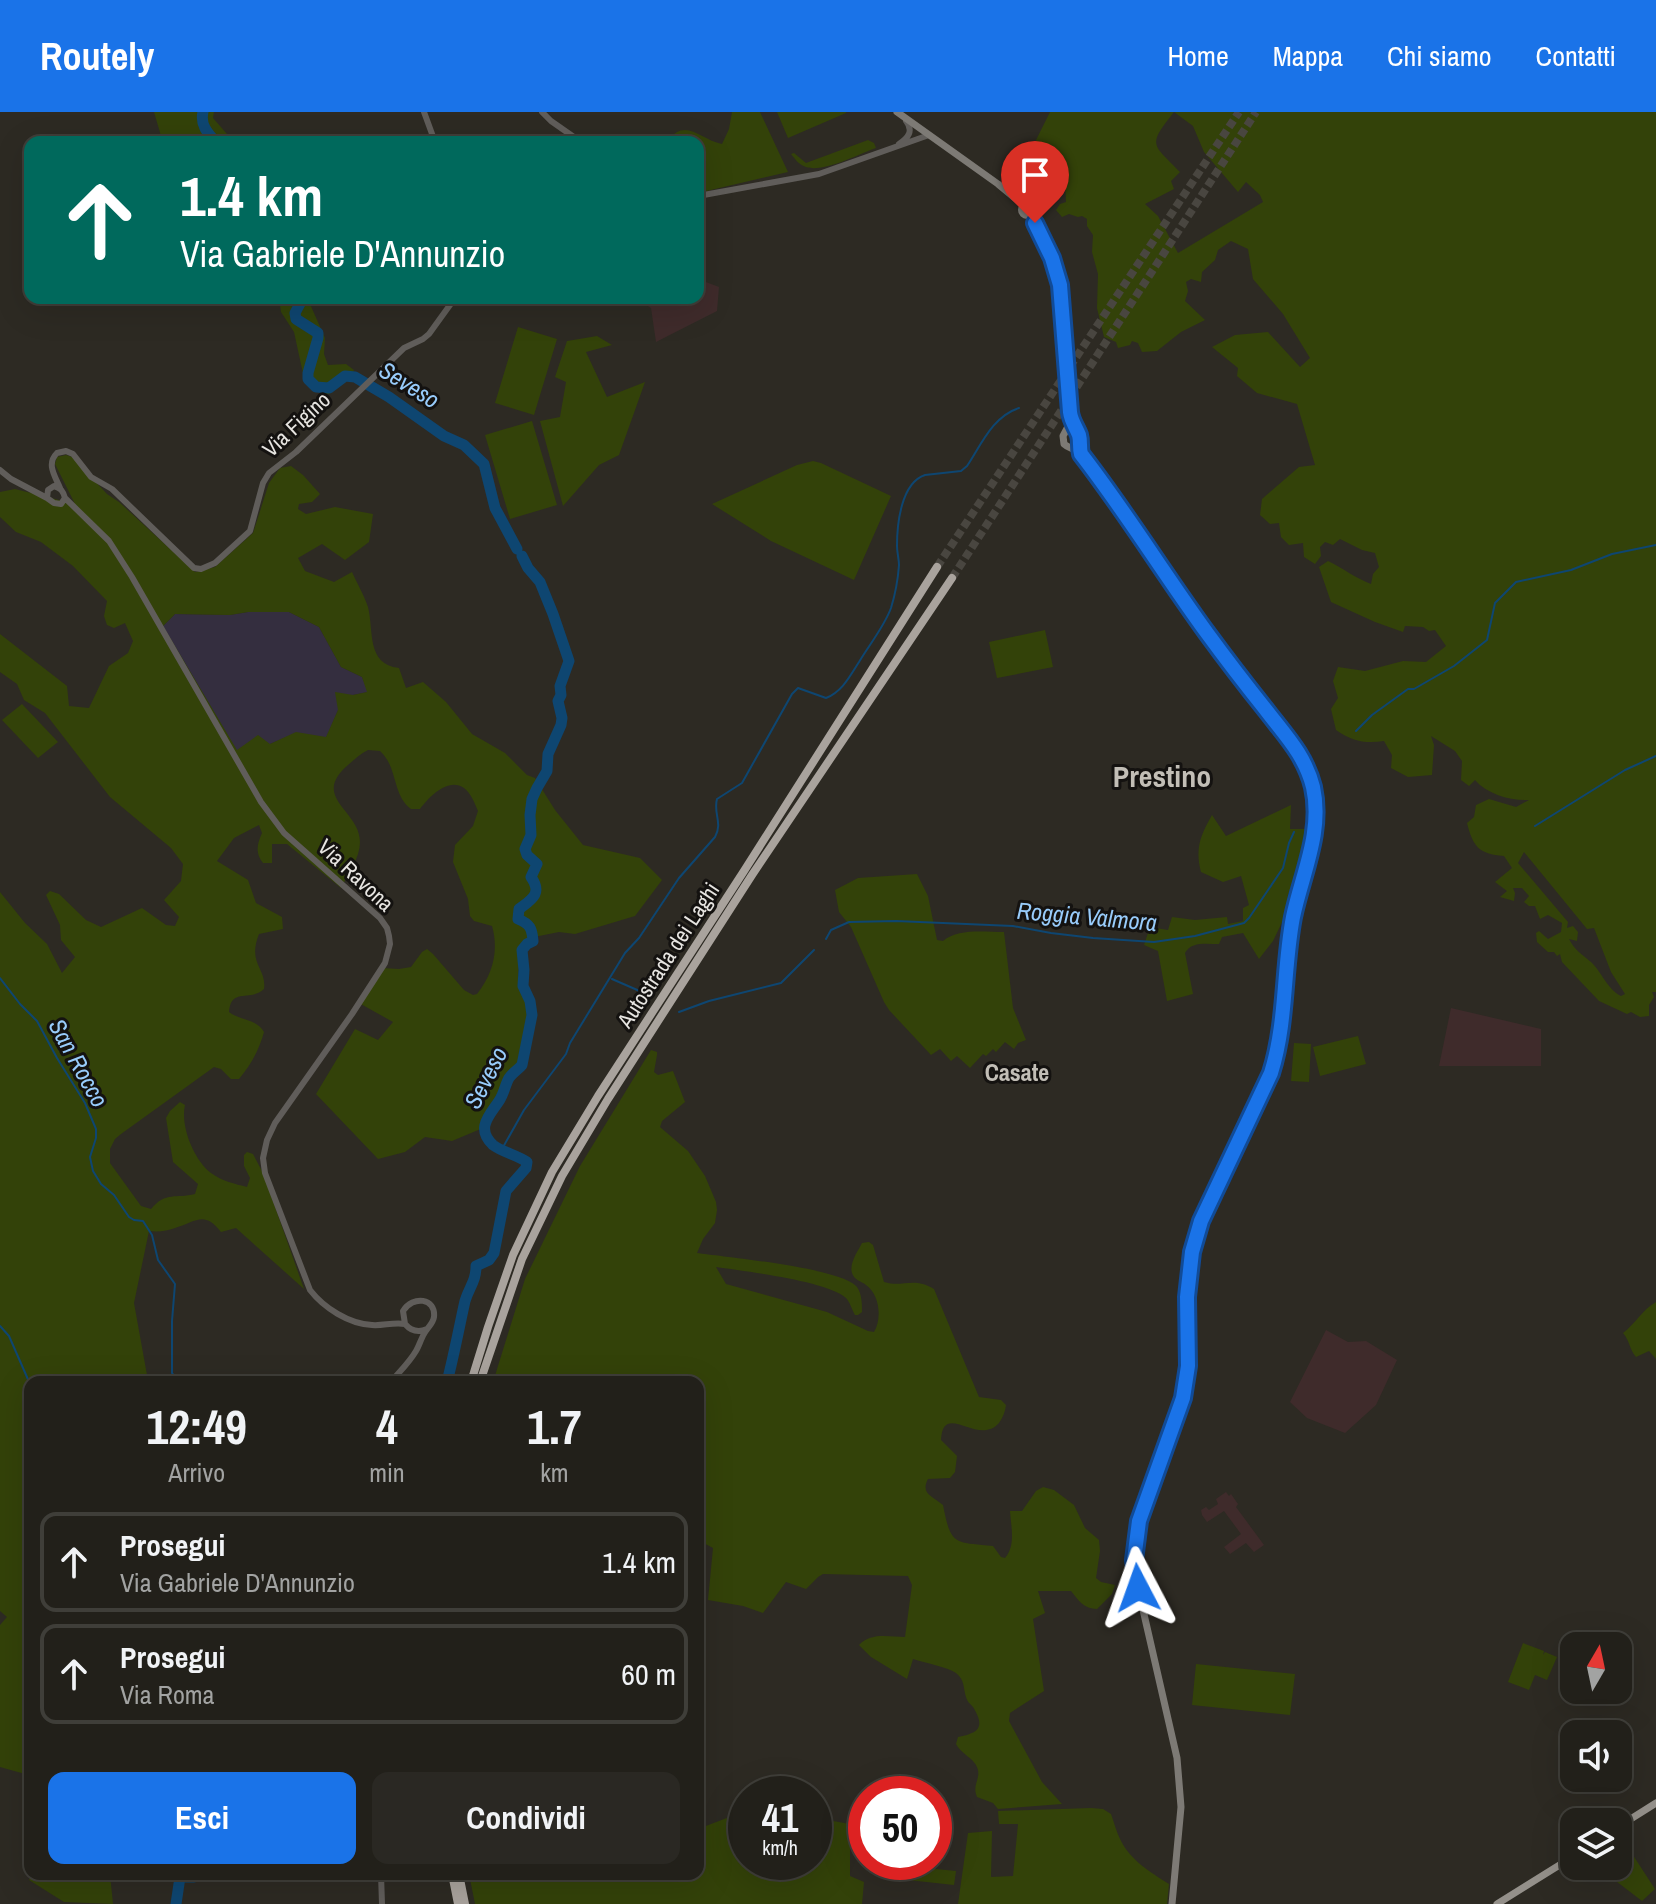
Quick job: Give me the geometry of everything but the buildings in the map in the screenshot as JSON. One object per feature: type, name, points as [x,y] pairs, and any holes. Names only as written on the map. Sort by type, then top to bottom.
[{"type":"highway","name":"Autostrada dei Laghi","points":[[473,1376],[513,1255],[552,1172],[937,567]]},
{"type":"highway","name":"Autostrada dei Laghi","points":[[482,1376],[522,1259],[562,1176],[744,888],[952,578]]},
{"type":"highway","points":[[453,1880],[458,1904]]},
{"type":"highway","points":[[460,1880],[465,1904]]},
{"type":"main road","points":[[899,114],[1023,205],[1031,207],[1030,214],[1045,242],[1060,285],[1071,421],[1079,438],[1076,446]]},
{"type":"main road","points":[[1071,421],[1063,439],[1068,447],[1076,446]]},
{"type":"main road","points":[[1065,433],[1076,433]]},
{"type":"main road","points":[[1076,446],[1207,633],[1294,745],[1311,781],[1317,812],[1293,918],[1279,1047],[1271,1073],[1201,1221],[1192,1252],[1187,1297],[1188,1366],[1183,1398],[1139,1521],[1135,1547],[1138,1588],[1177,1758],[1181,1807],[1172,1904]]},
{"type":"main road","points":[[1632,1818],[1656,1803]]},
{"type":"main road","points":[[1497,1904],[1560,1865]]},
{"type":"street","points":[[424,112],[433,136]]},
{"type":"street","points":[[542,112],[572,136]]},
{"type":"street","points":[[895,147],[908,137],[910,131],[909,124],[899,114]]},
{"type":"street","points":[[704,195],[819,174],[929,135]]},
{"type":"street","name":"Via Figino","points":[[47,498],[56,478],[51,466],[54,455],[66,451],[73,454],[91,477],[112,489],[194,568],[201,569],[215,563],[250,531],[263,483],[269,473],[296,452],[375,373],[404,348],[429,334],[451,304]]},
{"type":"street","points":[[0,470],[47,498]]},
{"type":"street","points":[[56,478],[63,501]]},
{"type":"street","points":[[28,487],[60,488]]},
{"type":"street","name":"Via Ravona","points":[[47,498],[54,503],[63,501],[109,541],[276,823],[380,918],[387,928],[390,944],[385,963],[275,1123],[263,1158],[266,1178],[315,1296],[356,1323],[369,1326],[405,1324]]},
{"type":"street","points":[[394,1376],[415,1354],[433,1321],[433,1311],[427,1303],[413,1301],[405,1307],[405,1324],[412,1330],[427,1329]]},
{"type":"street","points":[[393,1323],[403,1314]]},
{"type":"street","points":[[392,1376],[415,1346],[417,1331]]},
{"type":"street","points":[[381,1880],[382,1904]]},
{"type":"shaded area","points":[[704,281],[719,287],[717,311],[656,342],[651,308],[645,304],[704,304]]},
{"type":"shaded area","points":[[289,612],[319,627],[341,667],[362,677],[368,692],[353,695],[338,710],[326,738],[296,733],[270,744],[237,751],[163,626],[175,614],[230,615]]},
{"type":"shaded area","points":[[1451,1008],[1541,1029],[1541,1066],[1439,1066]]},
{"type":"shaded area","points":[[1326,1330],[1348,1342],[1366,1341],[1397,1360],[1376,1405],[1345,1433],[1307,1418],[1290,1402]]},
{"type":"shaded area","points":[[1226,1492],[1229,1496],[1231,1494],[1238,1504],[1236,1507],[1264,1545],[1254,1552],[1246,1543],[1230,1554],[1224,1547],[1241,1534],[1224,1511],[1207,1522],[1202,1515],[1201,1510],[1206,1507],[1209,1510],[1218,1504],[1216,1499]]},
{"type":"green space","points":[[154,112],[214,112],[213,118],[229,136],[161,136]]},
{"type":"green space","points":[[732,112],[760,112],[788,172],[704,192],[704,137],[722,144]]},
{"type":"green space","points":[[777,112],[846,112],[846,113],[788,138]]},
{"type":"green space","points":[[1050,112],[1174,112],[1656,112],[1656,992],[1652,992],[1654,997],[1649,1005],[1649,1016],[1627,1014],[1599,1001],[1562,962],[1560,954],[1557,956],[1554,952],[1548,952],[1537,942],[1536,933],[1539,931],[1548,939],[1561,932],[1562,923],[1548,915],[1540,919],[1535,906],[1524,902],[1529,896],[1522,888],[1513,888],[1514,901],[1500,897],[1507,891],[1495,882],[1512,868],[1504,856],[1482,851],[1478,847],[1467,823],[1474,817],[1476,805],[1489,799],[1516,807],[1529,800],[1499,796],[1475,780],[1469,786],[1461,780],[1462,761],[1455,751],[1431,736],[1434,745],[1432,775],[1408,777],[1391,768],[1392,755],[1384,741],[1359,741],[1336,730],[1331,709],[1338,698],[1333,681],[1338,667],[1365,671],[1403,661],[1426,662],[1446,646],[1435,630],[1405,626],[1403,632],[1331,602],[1319,567],[1328,561],[1371,584],[1373,574],[1379,567],[1375,553],[1340,539],[1333,545],[1325,542],[1320,547],[1321,556],[1315,564],[1304,557],[1303,543],[1289,545],[1281,537],[1279,523],[1270,524],[1260,515],[1262,499],[1299,467],[1315,465],[1297,404],[1257,393],[1237,376],[1238,368],[1212,347],[1235,335],[1268,332],[1300,367],[1310,358],[1283,314],[1253,279],[1248,249],[1231,241],[1218,250],[1215,260],[1202,272],[1201,282],[1191,279],[1186,282],[1188,291],[1185,301],[1205,320],[1181,332],[1157,351],[1142,352],[1138,343],[1132,341],[1130,345],[1118,348],[1116,342],[1104,337],[1097,308],[1098,274],[1092,252],[1093,235],[1087,226],[1087,219],[1069,214],[1062,217],[1056,210],[1066,202],[1065,183],[1051,180],[1039,166],[1036,140]],"holes":[[[1174,112],[1193,126],[1204,152],[1238,192],[1246,182],[1263,202],[1178,253],[1158,216],[1145,204],[1174,189],[1171,181],[1180,172],[1156,144],[1160,132]],[[1524,852],[1587,929],[1594,928],[1611,972],[1625,994],[1621,996],[1612,989],[1595,966],[1574,947],[1569,939],[1577,941],[1578,932],[1573,926],[1567,928],[1568,922],[1518,863]]]},
{"type":"green space","points":[[680,131],[701,136],[672,136]]},
{"type":"green space","points":[[868,140],[876,148],[822,167],[804,166],[791,154],[794,153],[806,163]]},
{"type":"green space","points":[[280,304],[310,304],[325,338],[324,354],[328,365],[346,364],[354,370],[350,379],[329,394],[322,394],[304,378],[294,332],[281,312]]},
{"type":"green space","points":[[518,327],[557,339],[534,415],[495,403]]},
{"type":"green space","points":[[597,336],[612,345],[586,352],[607,397],[645,382],[619,455],[599,465],[563,506],[540,421],[560,417],[566,382],[555,377],[567,341]]},
{"type":"green space","points":[[532,421],[557,505],[510,519],[485,435]]},
{"type":"green space","points":[[57,457],[72,457],[107,494],[195,572],[215,567],[253,533],[269,483],[280,468],[291,466],[320,494],[312,502],[299,504],[298,509],[306,514],[335,507],[373,514],[369,542],[345,560],[322,544],[298,558],[305,571],[334,582],[352,572],[368,607],[376,653],[388,665],[399,668],[406,688],[423,682],[446,702],[472,734],[505,753],[527,775],[535,778],[583,845],[640,858],[662,880],[635,916],[575,934],[559,932],[529,938],[520,953],[518,977],[529,1013],[519,1065],[485,1117],[483,1128],[452,1141],[425,1137],[405,1152],[378,1159],[316,1094],[355,1029],[378,1040],[393,1022],[359,1003],[382,968],[411,967],[427,949],[464,990],[473,995],[477,994],[487,978],[495,953],[492,926],[474,921],[470,916],[468,899],[453,862],[455,845],[473,826],[478,811],[469,793],[458,785],[452,785],[434,794],[420,809],[411,809],[401,796],[386,758],[380,751],[368,750],[348,765],[334,786],[335,795],[353,821],[360,842],[356,860],[341,888],[287,844],[272,844],[272,863],[263,863],[258,852],[262,833],[259,825],[234,838],[217,861],[248,880],[256,903],[282,917],[283,929],[259,934],[256,944],[256,959],[264,989],[253,995],[237,997],[229,1012],[261,1028],[264,1032],[262,1039],[239,1079],[231,1079],[221,1069],[214,1067],[115,1139],[110,1149],[110,1163],[141,1206],[151,1209],[167,1198],[195,1194],[198,1184],[173,1162],[166,1118],[180,1102],[185,1105],[185,1123],[190,1142],[199,1160],[211,1173],[247,1187],[250,1178],[244,1166],[244,1155],[247,1152],[253,1154],[263,1173],[304,1289],[236,1228],[221,1232],[205,1219],[169,1230],[149,1231],[134,1303],[147,1376],[24,1376],[24,1774],[0,1767],[0,1625],[7,1617],[0,1611],[0,892],[47,944],[62,973],[75,957],[61,940],[60,925],[46,895],[50,891],[59,894],[86,920],[101,927],[142,908],[166,925],[175,926],[179,917],[164,900],[181,881],[183,864],[171,848],[110,797],[45,713],[24,700],[17,684],[0,672],[0,634],[67,686],[69,706],[89,708],[109,666],[128,653],[133,641],[125,623],[114,628],[107,625],[104,616],[107,601],[73,566],[41,542],[16,532],[0,517],[0,492],[15,489],[75,504],[55,464]],"holes":[[[289,612],[319,627],[341,667],[362,677],[367,692],[353,695],[335,692],[338,710],[326,737],[296,732],[270,744],[258,735],[237,750],[163,626],[175,614]]]},
{"type":"green space","points":[[813,461],[891,496],[854,580],[771,541],[712,504],[797,465]]},
{"type":"green space","points":[[1045,630],[1053,667],[997,678],[989,642]]},
{"type":"green space","points":[[22,704],[58,742],[38,758],[2,720]]},
{"type":"green space","points":[[1291,805],[1290,829],[1306,829],[1303,860],[1288,895],[1287,912],[1273,941],[1259,959],[1243,933],[1222,937],[1219,944],[1191,947],[1185,953],[1193,994],[1167,1001],[1158,951],[1144,945],[1150,927],[1168,930],[1172,917],[1195,920],[1227,917],[1228,924],[1243,921],[1243,908],[1249,905],[1241,876],[1223,882],[1201,872],[1198,856],[1200,843],[1212,815],[1226,836]]},
{"type":"green space","points":[[917,874],[928,896],[937,940],[943,941],[964,932],[1004,932],[1013,1008],[1026,1040],[1014,1049],[1005,1042],[996,1052],[993,1049],[986,1056],[983,1054],[970,1068],[957,1056],[951,1061],[940,1049],[931,1055],[889,1010],[851,927],[839,912],[835,890],[858,878]]},
{"type":"green space","points":[[1358,1036],[1366,1064],[1320,1076],[1313,1047]]},
{"type":"green space","points":[[1294,1043],[1311,1044],[1309,1082],[1291,1081]]},
{"type":"green space","points":[[651,1050],[657,1052],[654,1072],[658,1075],[673,1071],[685,1102],[662,1121],[660,1127],[688,1151],[705,1176],[716,1202],[715,1223],[697,1253],[807,1269],[847,1280],[859,1290],[862,1312],[855,1315],[846,1298],[822,1287],[716,1267],[726,1284],[827,1312],[874,1332],[878,1321],[877,1301],[871,1289],[854,1277],[851,1269],[862,1243],[869,1242],[873,1245],[884,1282],[920,1283],[934,1289],[979,1397],[1001,1400],[1006,1405],[999,1423],[991,1429],[981,1430],[955,1423],[943,1429],[941,1440],[957,1456],[955,1472],[950,1478],[928,1479],[926,1488],[943,1505],[952,1535],[962,1542],[993,1546],[1005,1558],[1012,1542],[1010,1511],[1022,1511],[1036,1491],[1043,1487],[1054,1490],[1074,1505],[1085,1528],[1099,1540],[1096,1578],[1115,1585],[1112,1594],[1097,1609],[1085,1606],[1071,1591],[1038,1591],[1045,1613],[1033,1619],[1044,1691],[1010,1713],[1009,1721],[1042,1782],[1062,1804],[998,1809],[993,1803],[977,1797],[977,1766],[956,1744],[958,1737],[971,1734],[978,1728],[979,1720],[959,1676],[947,1669],[913,1659],[907,1679],[871,1657],[859,1645],[869,1638],[905,1637],[912,1585],[908,1576],[823,1574],[806,1589],[786,1582],[763,1613],[708,1600],[713,1548],[704,1543],[704,1376],[495,1376],[525,1279],[580,1166]]},
{"type":"green space","points":[[1656,1302],[1656,1359],[1649,1351],[1636,1357],[1623,1333]]},
{"type":"green space","points":[[1523,1643],[1544,1651],[1543,1655],[1545,1652],[1557,1657],[1547,1680],[1535,1675],[1529,1690],[1508,1682]]},
{"type":"green space","points":[[1196,1664],[1295,1674],[1290,1715],[1192,1705]]},
{"type":"green space","points":[[1103,1809],[1111,1814],[1129,1853],[1169,1884],[1167,1904],[958,1904],[968,1833],[992,1831],[991,1877],[1013,1876],[1018,1824],[999,1824],[998,1811]]},
{"type":"green space","points":[[728,1818],[728,1880],[832,1880],[833,1821],[848,1824],[848,1880],[864,1882],[862,1904],[475,1904],[470,1880],[704,1880],[704,1827]]},
{"type":"green space","points":[[1632,1854],[1655,1889],[1642,1901],[1615,1880],[1632,1880]]},
{"type":"green space","points":[[952,1871],[956,1871],[954,1885],[908,1880],[952,1880]]},
{"type":"green space","points":[[29,1880],[111,1880],[113,1904],[64,1902]]},
{"type":"waterway","name":"Seveso","points":[[203,112],[202,120],[211,136]]},
{"type":"waterway","name":"Seveso","points":[[300,304],[295,313],[296,319],[318,333],[308,379],[316,387],[329,388],[345,376],[355,377],[444,436],[464,445],[484,464],[495,508],[517,549]]},
{"type":"waterway","points":[[502,1149],[524,1110],[566,1054],[625,953],[639,938],[679,878],[715,837],[718,827],[717,799],[742,783],[792,694],[798,688],[826,698],[837,692],[880,629],[895,592],[899,565],[898,527],[910,486],[925,475],[961,471],[995,424],[1019,408]]},
{"type":"waterway","name":"Roggia Valmora","points":[[1356,731],[1408,689],[1414,689],[1454,666],[1487,640],[1495,603],[1516,582],[1571,570],[1612,554],[1656,545]]},
{"type":"waterway","name":"Seveso","points":[[448,1376],[476,1266],[489,1260],[494,1253],[506,1191],[526,1168],[527,1162],[493,1145],[485,1133],[485,1127],[509,1078],[522,1065],[532,1015],[523,986],[522,950],[533,941],[533,937],[528,925],[518,919],[519,909],[536,892],[531,877],[537,864],[525,849],[531,835],[532,799],[547,771],[548,754],[561,725],[558,701],[569,661],[540,582],[522,556]]},
{"type":"waterway","points":[[1535,826],[1625,770],[1656,756]]},
{"type":"waterway","name":"Roggia Valmora","points":[[826,939],[831,930],[849,922],[896,921],[1013,926],[1093,938],[1154,942],[1195,936],[1244,923],[1249,918],[1283,868],[1294,832]]},
{"type":"waterway","name":"Roggia Valmora","points":[[679,1012],[781,983],[814,950]]},
{"type":"waterway","name":"San Rocco","points":[[0,978],[37,1021],[85,1103],[96,1129],[90,1157],[93,1171],[129,1217],[143,1221],[152,1235],[158,1260],[175,1284],[172,1321],[174,1376]]},
{"type":"waterway","points":[[612,979],[651,996]]},
{"type":"waterway","points":[[0,1326],[9,1336],[26,1376]]},
{"type":"waterway","name":"Seveso","points":[[176,1904],[180,1880]]},
{"type":"tunnel","points":[[937,567],[1239,112]]},
{"type":"tunnel","points":[[952,578],[1256,112]]},
{"type":"district","name":"Prestino","points":[[1162,777]]},
{"type":"district","name":"Casate","points":[[1017,1073]]},
{"type":"route","points":[[1035,223],[1052,258],[1060,285],[1071,421],[1079,438],[1081,454],[1207,633],[1294,745],[1311,781],[1317,812],[1314,837],[1293,918],[1279,1047],[1271,1073],[1201,1221],[1192,1252],[1187,1297],[1188,1366],[1183,1398],[1139,1521],[1134,1560],[1138,1588]]}]
